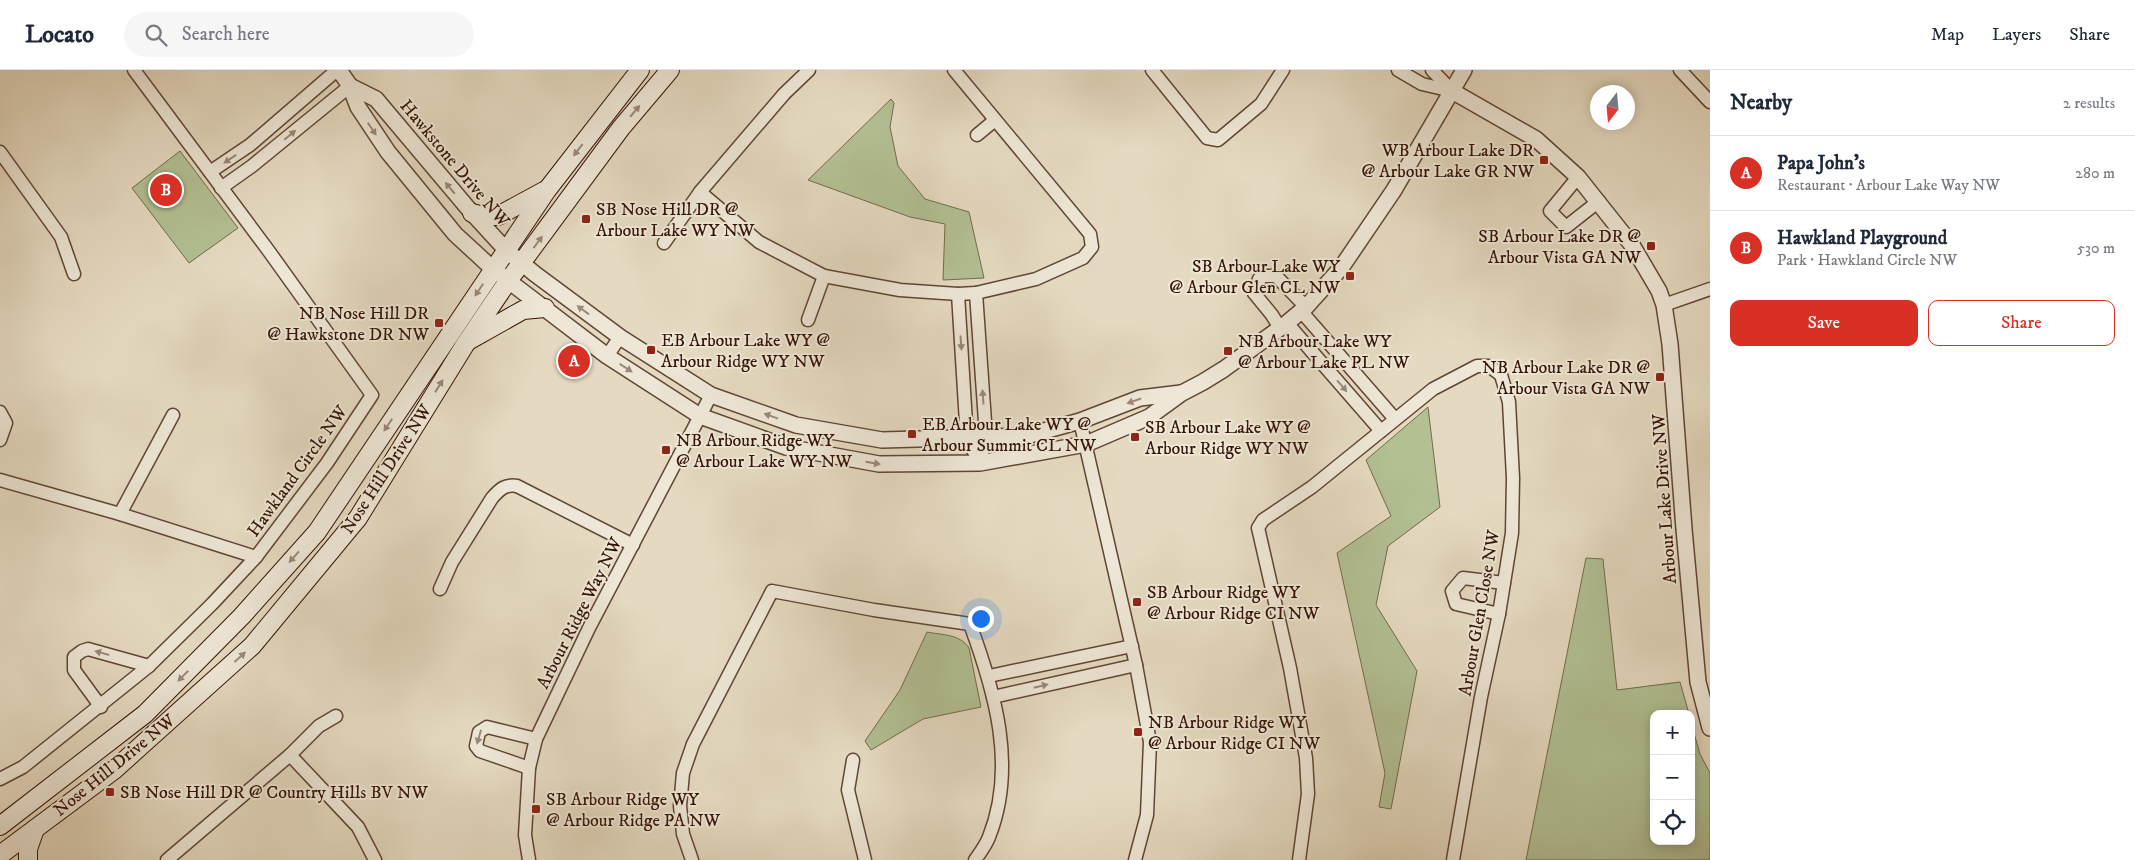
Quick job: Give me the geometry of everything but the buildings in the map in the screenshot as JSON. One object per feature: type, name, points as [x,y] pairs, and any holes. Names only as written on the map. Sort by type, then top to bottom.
[{"type":"main road","name":"Nose Hill Drive NW","points":[[0,826],[146,714],[242,616],[317,532],[547,190],[640,70]]},
{"type":"main road","name":"Nose Hill Drive NW","points":[[0,855],[127,759],[252,646],[358,518],[466,343],[508,281],[621,128],[670,70]]},
{"type":"main road","points":[[472,213],[483,216],[498,216],[547,190]]},
{"type":"main road","points":[[466,343],[524,310],[545,308]]},
{"type":"main road","points":[[0,809],[29,795],[45,792]]},
{"type":"main road","points":[[28,860],[28,849],[35,829]]},
{"type":"main road","points":[[0,855],[3,860]]},
{"type":"street","name":"Hawkland Circle NW","points":[[0,480],[120,514],[256,557],[327,463],[372,395],[134,70]]},
{"type":"street","points":[[210,172],[250,145],[338,70],[350,86],[358,107],[388,152],[455,234],[493,269],[607,356],[700,416],[786,447],[879,464],[980,463],[1086,444],[1150,417],[1182,393],[1224,369],[1284,325],[1303,309],[1341,268],[1394,190],[1464,70]]},
{"type":"street","points":[[664,244],[700,192],[784,94],[809,70]]},
{"type":"street","points":[[700,192],[759,242],[824,276],[900,290],[958,294],[976,293],[1036,278],[1083,258],[1092,247],[1090,234],[954,70]]},
{"type":"street","points":[[1152,70],[1206,138],[1218,140],[1262,104],[1283,70]]},
{"type":"street","points":[[1398,70],[1422,84],[1452,91]]},
{"type":"street","points":[[1432,70],[1452,91]]},
{"type":"street","points":[[1680,70],[1710,102]]},
{"type":"street","points":[[221,188],[252,166],[350,86]]},
{"type":"street","name":"Hawkstone Drive NW","points":[[350,86],[376,98],[472,213],[506,250],[620,337],[711,395],[796,425],[882,440],[1026,436],[1080,422],[1140,398],[1182,393]]},
{"type":"street","name":"Arbour Lake Drive NW","points":[[1452,91],[1536,139],[1578,177],[1599,201],[1632,245],[1659,291],[1664,305],[1671,354],[1698,682],[1710,728]]},
{"type":"street","points":[[977,135],[995,120]]},
{"type":"street","points":[[0,152],[61,237],[74,274]]},
{"type":"street","points":[[1578,177],[1550,211],[1566,227],[1599,201]]},
{"type":"street","points":[[808,320],[824,276]]},
{"type":"street","points":[[1381,431],[1254,294],[1259,279],[1264,276],[1276,276],[1395,419]]},
{"type":"street","points":[[1664,305],[1710,289]]},
{"type":"street","points":[[976,293],[986,436],[980,463]]},
{"type":"street","points":[[958,294],[967,439],[980,463]]},
{"type":"street","points":[[607,356],[620,337]]},
{"type":"street","name":"Arbour Glen Close NW","points":[[1299,860],[1308,794],[1306,758],[1290,668],[1258,528],[1263,520],[1312,487],[1433,389],[1477,366],[1489,366],[1501,375],[1509,402],[1513,478],[1512,534],[1453,860]]},
{"type":"street","name":"Arbour Ridge Way NW","points":[[529,860],[524,835],[528,768],[536,739],[589,628],[711,395]]},
{"type":"street","points":[[0,412],[6,422],[0,440]]},
{"type":"street","points":[[120,514],[173,415]]},
{"type":"street","points":[[1080,422],[1132,646],[1150,742],[1146,815],[1135,860]]},
{"type":"street","points":[[440,588],[452,562],[492,498],[500,488],[505,486],[517,486],[633,545]]},
{"type":"street","points":[[0,779],[23,768],[101,707],[149,666],[212,604],[256,557]]},
{"type":"street","points":[[1499,614],[1456,604],[1452,591],[1463,578],[1504,583]]},
{"type":"street","points":[[692,860],[683,834],[680,806],[683,773],[693,744],[772,590],[874,610],[970,624],[989,676],[1003,756],[1001,798],[989,838],[975,860]]},
{"type":"street","points":[[989,676],[1132,646]]},
{"type":"street","points":[[101,707],[74,670],[74,657],[77,654],[88,650],[149,666]]},
{"type":"street","points":[[993,697],[1136,665]]},
{"type":"street","points":[[167,860],[290,755],[319,726],[336,716]]},
{"type":"street","points":[[528,768],[480,751],[476,746],[478,732],[487,727],[536,739]]},
{"type":"street","points":[[290,755],[358,827],[375,860]]},
{"type":"street","points":[[854,760],[848,790],[865,860]]},
{"type":"green space","points":[[891,99],[894,103],[890,127],[898,166],[925,199],[969,212],[984,278],[943,280],[945,224],[910,217],[808,180]]},
{"type":"green space","points":[[180,151],[238,228],[189,263],[132,188]]},
{"type":"green space","points":[[1428,407],[1440,507],[1388,546],[1376,605],[1417,671],[1391,809],[1379,807],[1385,773],[1337,553],[1391,516],[1366,460]]},
{"type":"green space","points":[[1586,558],[1603,559],[1617,690],[1680,682],[1688,710],[1650,710],[1650,845],[1695,845],[1695,737],[1700,754],[1710,773],[1710,860],[1526,860]]},
{"type":"green space","points":[[927,632],[956,638],[965,643],[969,648],[981,707],[923,719],[871,750],[865,741],[900,690]]},
{"type":"place","name":"WB Arbour Lake DR @ Arbour Lake GR NW","points":[[1544,160]]},
{"type":"place","name":"Hawkland Playground","points":[[166,190]]},
{"type":"place","name":"SB Nose Hill DR @ Arbour Lake WY NW","points":[[586,219]]},
{"type":"place","name":"SB Arbour Lake DR @ Arbour Vista GA NW","points":[[1651,246]]},
{"type":"place","name":"SB Arbour Lake WY @ Arbour Glen CL NW","points":[[1350,276]]},
{"type":"place","name":"NB Nose Hill DR @ Hawkstone DR NW","points":[[439,323]]},
{"type":"place","name":"EB Arbour Lake WY @ Arbour Ridge WY NW","points":[[651,350]]},
{"type":"place","name":"NB Arbour Lake WY @ Arbour Lake PL NW","points":[[1228,351]]},
{"type":"place","name":"Papa John's","points":[[574,361]]},
{"type":"place","name":"NB Arbour Lake DR @ Arbour Vista GA NW","points":[[1660,377]]},
{"type":"place","name":"EB Arbour Lake WY @ Arbour Summit CL NW","points":[[912,434]]},
{"type":"place","name":"SB Arbour Lake WY @ Arbour Ridge WY NW","points":[[1135,437]]},
{"type":"place","name":"NB Arbour Ridge WY @ Arbour Lake WY NW","points":[[666,450]]},
{"type":"place","name":"SB Arbour Ridge WY @ Arbour Ridge CI NW","points":[[1137,602]]},
{"type":"place","name":"NB Arbour Ridge WY @ Arbour Ridge CI NW","points":[[1138,732]]},
{"type":"place","name":"SB Nose Hill DR @ Country Hills BV NW","points":[[110,792]]},
{"type":"place","name":"SB Arbour Ridge WY @ Arbour Ridge PA NW","points":[[536,809]]}]
